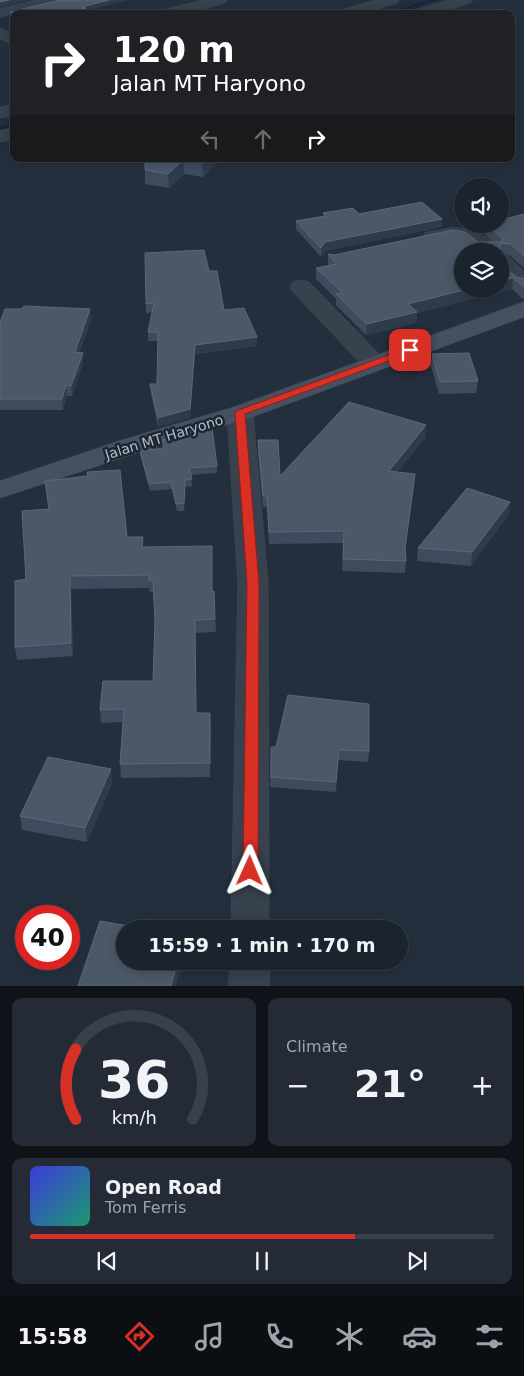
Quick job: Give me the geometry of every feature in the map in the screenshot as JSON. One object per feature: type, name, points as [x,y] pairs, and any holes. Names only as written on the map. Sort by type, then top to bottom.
[{"type":"main road","name":"Jalan MT Haryono","points":[[0,490],[240,413],[524,309]]},
{"type":"street","points":[[12,10],[54,0]]},
{"type":"street","points":[[181,10],[220,0]]},
{"type":"street","points":[[358,10],[392,0]]},
{"type":"street","points":[[429,10],[452,2]]},
{"type":"street","points":[[0,32],[10,47]]},
{"type":"street","points":[[416,241],[452,233],[471,235],[480,243]]},
{"type":"street","points":[[509,269],[524,282]]},
{"type":"street","points":[[301,287],[374,363]]},
{"type":"street","points":[[240,413],[253,583],[250,920]]},
{"type":"street","points":[[249,986],[250,970]]},
{"type":"building","points":[[60,0],[109,0],[82,7],[86,8],[79,10],[18,10]]},
{"type":"building","points":[[145,162],[181,162],[168,174],[145,170]]},
{"type":"building","points":[[422,202],[442,219],[325,242],[321,248],[296,221],[326,216],[323,213],[353,208],[359,214]]},
{"type":"building","points":[[524,214],[524,256],[509,243],[454,243],[454,292],[408,304],[417,312],[367,324],[336,294],[343,293],[316,268],[337,264],[328,254],[334,255],[453,230],[454,233],[466,233],[478,242],[501,242],[503,239],[496,233],[509,233],[509,218]]},
{"type":"building","points":[[204,250],[209,271],[217,271],[224,310],[244,308],[257,337],[195,345],[190,409],[158,418],[150,384],[157,384],[158,332],[148,332],[154,303],[146,304],[145,253]]},
{"type":"building","points":[[509,270],[516,277],[524,279],[524,287],[513,278],[509,279]]},
{"type":"building","points":[[24,306],[90,309],[75,352],[83,353],[71,386],[66,385],[62,399],[0,399],[0,322],[5,309],[22,309]]},
{"type":"building","points":[[469,353],[478,381],[440,382],[432,354]]},
{"type":"building","points":[[349,402],[426,425],[389,471],[415,474],[405,548],[406,561],[343,559],[344,531],[269,532],[267,496],[263,496],[258,440],[278,440],[280,476]]},
{"type":"building","points":[[212,428],[217,466],[189,468],[192,479],[185,480],[184,503],[176,504],[171,482],[149,484],[140,451],[164,448],[162,440],[197,429]]},
{"type":"building","points":[[120,470],[127,537],[143,537],[142,547],[212,546],[212,592],[214,591],[215,619],[195,620],[196,713],[210,713],[210,763],[120,764],[124,709],[100,710],[103,681],[153,681],[155,621],[153,580],[149,580],[149,575],[70,576],[71,643],[15,647],[15,581],[26,579],[22,511],[49,509],[45,481],[88,476],[87,472]]},
{"type":"building","points":[[467,488],[510,502],[472,552],[418,548]]},
{"type":"building","points":[[288,695],[369,704],[369,751],[339,750],[336,782],[271,777],[271,747],[276,747]]},
{"type":"building","points":[[48,757],[111,769],[85,828],[20,816]]},
{"type":"building","points":[[100,921],[116,924],[116,970],[175,970],[171,986],[78,986]]},
{"type":"waterway","points":[[400,10],[434,0]]},
{"type":"waterway","points":[[0,128],[10,125]]},
{"type":"route","points":[[250,871],[253,583],[240,413],[410,350]]}]
